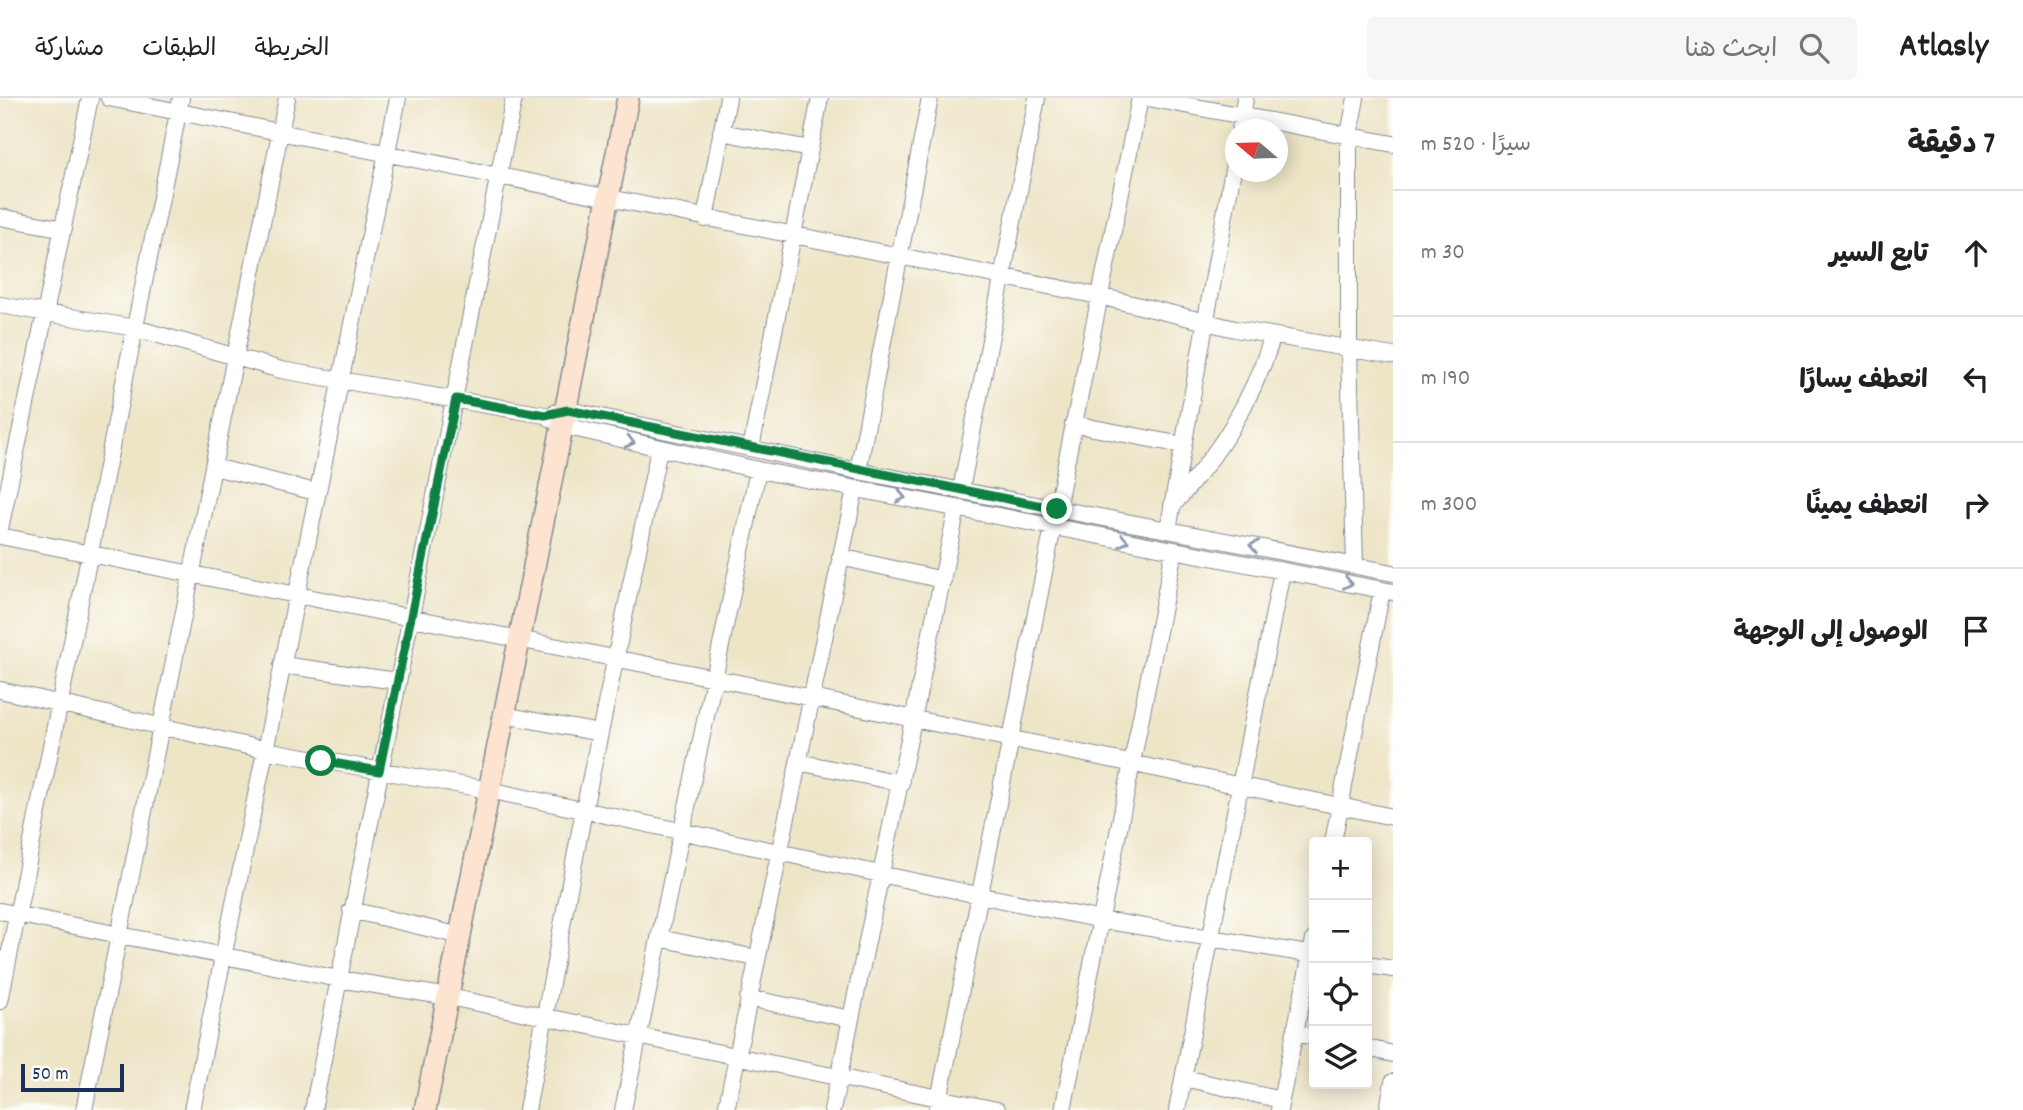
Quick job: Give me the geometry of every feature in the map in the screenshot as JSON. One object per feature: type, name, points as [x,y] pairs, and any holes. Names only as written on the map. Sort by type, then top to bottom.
[{"type":"street","points":[[0,529],[90,98]]},
{"type":"street","points":[[109,98],[179,105],[280,131],[705,219],[1099,296],[1273,336],[1393,356]]},
{"type":"street","points":[[84,1110],[193,575],[233,356],[287,98]]},
{"type":"street","points":[[192,1110],[398,98]]},
{"type":"street","points":[[313,1110],[514,98]]},
{"type":"street","points":[[425,1110],[519,640],[559,417],[609,199],[628,98]]},
{"type":"street","points":[[705,219],[728,98]]},
{"type":"street","points":[[751,449],[820,98]]},
{"type":"street","points":[[859,471],[930,98]]},
{"type":"street","points":[[961,490],[1037,98]]},
{"type":"street","points":[[1057,509],[1140,98]]},
{"type":"street","points":[[1148,98],[1226,119]]},
{"type":"street","points":[[1242,119],[1245,98]]},
{"type":"street","points":[[1355,565],[1349,350],[1349,135],[1356,98]]},
{"type":"street","points":[[0,1001],[92,553],[179,105]]},
{"type":"street","points":[[1288,128],[1349,135],[1393,144]]},
{"type":"street","points":[[721,132],[810,149]]},
{"type":"street","points":[[1168,530],[1231,182]]},
{"type":"street","points":[[0,217],[64,229]]},
{"type":"street","points":[[0,305],[135,328],[281,370],[751,449],[1393,573]]},
{"type":"street","points":[[1172,506],[1208,465],[1243,412],[1258,381],[1273,336]]},
{"type":"street","points":[[559,417],[659,449],[758,470],[1388,591],[1334,837]]},
{"type":"street","points":[[1073,424],[1182,445]]},
{"type":"street","points":[[527,1110],[584,810],[659,449]]},
{"type":"street","points":[[214,467],[316,492]]},
{"type":"street","points":[[623,1110],[758,470]]},
{"type":"street","points":[[726,1110],[855,489]]},
{"type":"street","points":[[832,1110],[957,508]]},
{"type":"street","points":[[938,1104],[1053,527]]},
{"type":"street","points":[[0,536],[810,697],[1393,817]]},
{"type":"street","points":[[1063,1110],[1174,551]]},
{"type":"street","points":[[841,557],[943,580]]},
{"type":"street","points":[[1177,1110],[1282,571]]},
{"type":"street","points":[[282,665],[397,681]]},
{"type":"street","points":[[0,690],[265,750],[489,790],[1102,920],[1309,949]]},
{"type":"street","points":[[504,715],[600,733]]},
{"type":"street","points":[[798,762],[901,783]]},
{"type":"street","points":[[351,910],[461,936]]},
{"type":"street","points":[[0,911],[339,979],[449,997],[838,1079],[938,1104],[997,1110]]},
{"type":"street","points":[[659,938],[756,958]]},
{"type":"street","points":[[1184,1078],[1280,1105],[1310,963]]},
{"type":"street","points":[[1372,966],[1393,969]]},
{"type":"street","points":[[748,998],[851,1019]]},
{"type":"street","points":[[1295,1033],[1309,1036]]},
{"type":"street","points":[[1372,1049],[1393,1054]]},
{"type":"street","points":[[1388,1110],[1393,1082]]},
{"type":"route","points":[[321,761],[379,771],[456,399],[545,415],[568,410],[1057,509]]}]
